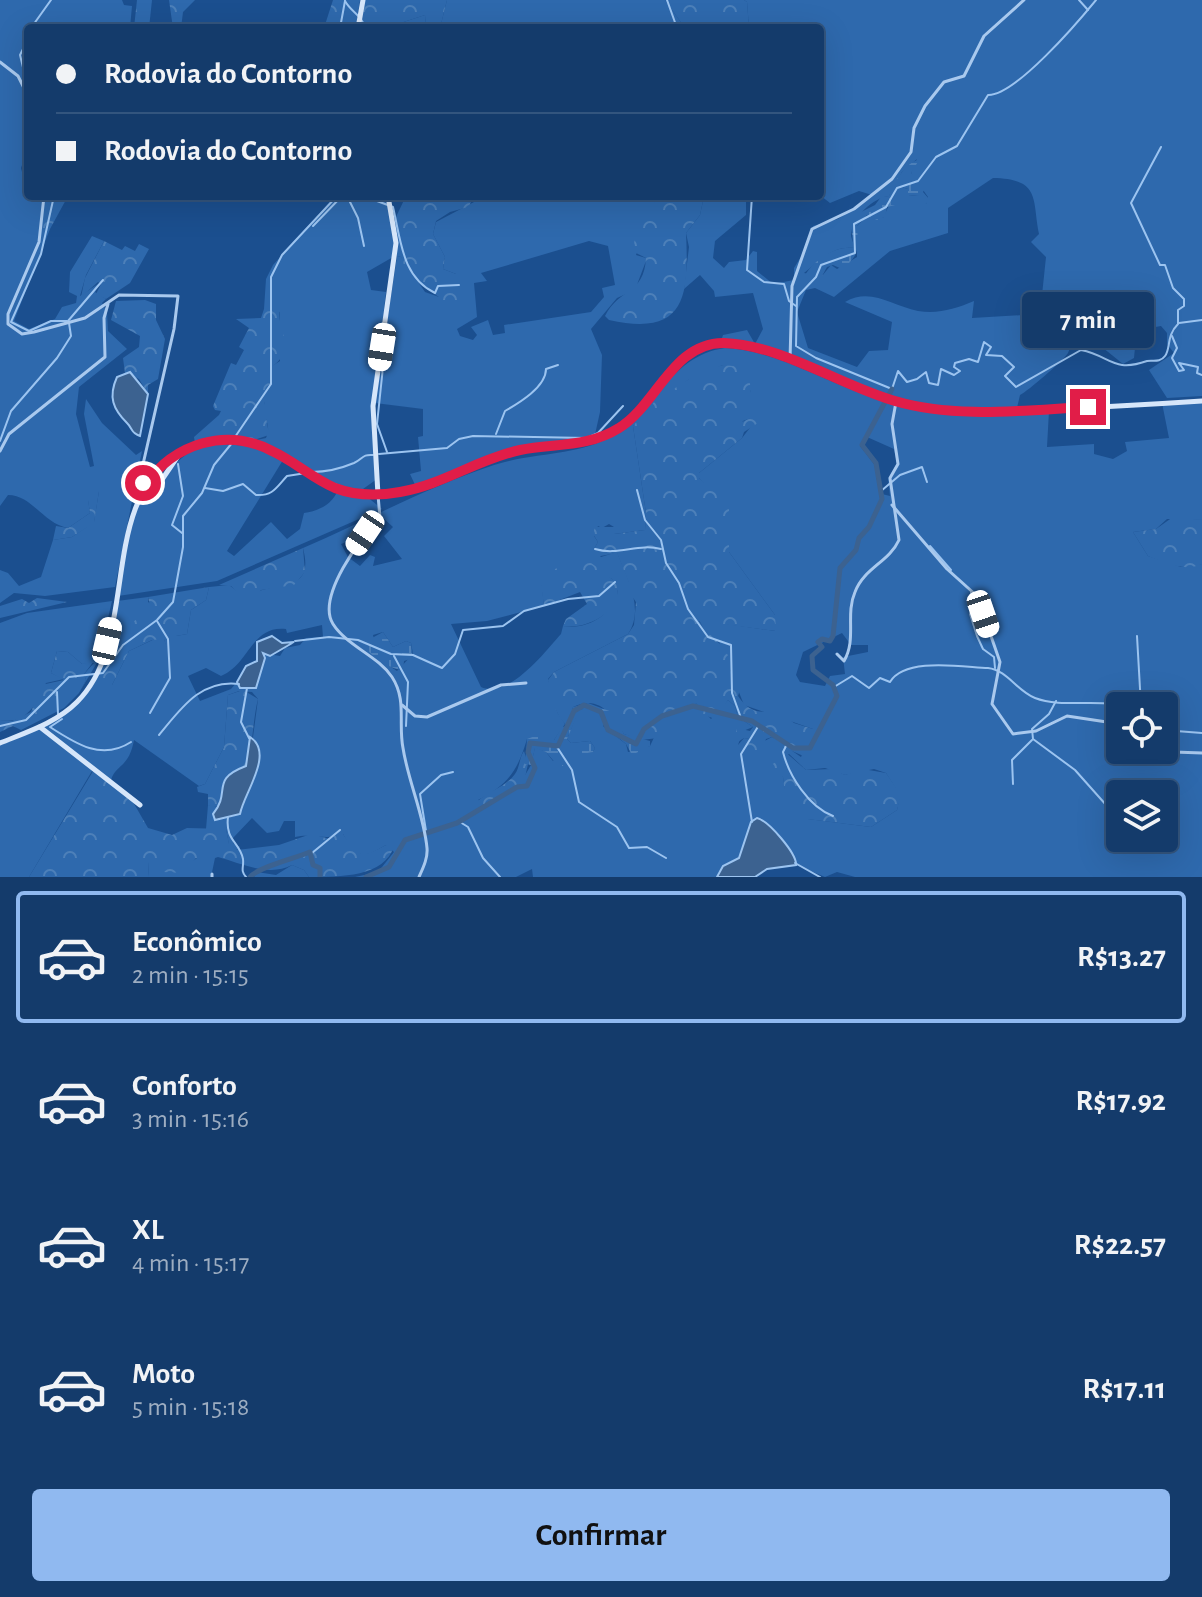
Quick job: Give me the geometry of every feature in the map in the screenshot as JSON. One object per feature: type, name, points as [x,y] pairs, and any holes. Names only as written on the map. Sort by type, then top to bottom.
[{"type":"main road","points":[[359,24],[363,0]]},
{"type":"main road","points":[[378,495],[373,406],[396,243],[389,200]]},
{"type":"main road","points":[[137,503],[155,467],[181,452],[210,441],[238,439],[275,451],[337,489],[378,495],[413,490],[520,450],[601,439],[623,426],[671,370],[698,349],[711,344],[745,346],[896,402],[933,409],[974,411],[1202,401]]},
{"type":"main road","points":[[161,481],[181,452]]},
{"type":"main road","points":[[0,743],[39,727],[76,703],[94,680],[107,641],[141,476]]},
{"type":"main road","points":[[137,503],[155,487]]},
{"type":"main road","points":[[39,727],[140,805]]},
{"type":"street","points":[[790,361],[792,286],[812,229],[854,209],[892,179],[911,152],[914,128],[925,106],[944,82],[964,76],[988,31],[1024,0]]},
{"type":"street","points":[[0,62],[18,76],[24,88]]},
{"type":"street","points":[[44,200],[39,242],[8,314],[8,324],[22,334],[85,318],[119,295],[178,296],[141,476],[145,485],[155,487],[161,481],[155,467],[145,457]]},
{"type":"street","points":[[0,451],[9,434],[105,357],[104,318],[108,304]]},
{"type":"street","points":[[837,654],[844,661],[849,652],[851,603],[861,580],[898,543],[899,528],[892,505],[890,478],[898,464],[892,424],[896,402]]},
{"type":"street","points":[[141,476],[155,467]]},
{"type":"street","points":[[378,495],[380,518],[354,549],[331,593],[329,609],[333,625],[389,674],[402,705],[402,748],[415,789],[427,852],[419,877]]},
{"type":"street","points":[[892,505],[944,566],[977,596],[1000,662],[992,704],[1013,734],[1026,734],[1067,716],[1106,722]]},
{"type":"street","points":[[402,705],[415,716],[427,717],[501,685],[526,683]]},
{"type":"street","points":[[1178,752],[1202,753]]},
{"type":"green space","points":[[0,0],[122,0],[124,5],[132,6],[130,24],[24,24],[24,159],[21,168],[24,200],[42,200],[40,229],[50,229],[14,321],[29,329],[55,319],[62,307],[76,303],[77,296],[69,292],[70,272],[92,236],[104,241],[86,275],[80,296],[101,282],[95,292],[106,299],[102,303],[107,312],[108,331],[127,349],[79,387],[76,414],[90,467],[94,466],[84,414],[86,399],[102,423],[136,455],[142,451],[115,587],[45,596],[14,593],[0,603],[0,570],[8,573],[19,586],[41,577],[53,540],[72,537],[94,522],[99,491],[88,499],[90,513],[68,528],[52,521],[16,496],[8,495],[0,506]]},
{"type":"green space","points":[[137,0],[152,0],[149,24],[134,24]]},
{"type":"green space","points":[[169,0],[195,0],[183,12],[182,24],[172,24]]},
{"type":"green space","points":[[333,0],[360,0],[357,24],[325,24]]},
{"type":"green space","points":[[364,0],[447,0],[441,24],[426,24],[425,15],[397,24],[361,24]]},
{"type":"green space","points":[[447,0],[665,0],[682,24],[441,24]]},
{"type":"green space","points":[[665,0],[747,2],[749,24],[682,24]]},
{"type":"green space","points":[[744,0],[1202,0],[1202,396],[1167,398],[1149,370],[1174,353],[1167,344],[1167,333],[1161,326],[1150,328],[1136,338],[1134,358],[1123,364],[1087,335],[1075,334],[1068,353],[1020,395],[1017,408],[1002,409],[940,408],[895,400],[787,360],[743,347],[720,344],[723,335],[747,330],[755,344],[763,329],[753,293],[715,297],[714,291],[700,275],[684,289],[689,247],[686,233],[700,215],[703,200],[746,200],[746,215],[715,241],[713,258],[724,268],[729,262],[746,260],[753,251],[757,252],[757,271],[773,284],[794,280],[794,268],[807,247],[813,226],[838,219],[872,195],[859,191],[830,203],[824,198],[824,24],[749,24],[747,2]],"holes":[[[917,159],[911,173],[928,197],[926,204],[918,195],[909,196],[908,189],[898,186],[883,218],[868,215],[857,226],[857,257],[837,269],[831,265],[822,276],[804,273],[833,251],[854,248],[852,229],[859,216],[877,200],[889,196],[902,172]],[[993,178],[1008,179],[1027,187],[1034,201],[1039,234],[1031,242],[1046,257],[1040,314],[972,318],[974,301],[947,310],[926,312],[864,296],[845,302],[892,322],[888,350],[869,351],[857,367],[808,348],[797,312],[806,290],[815,288],[834,297],[890,251],[948,233],[948,208]]]},
{"type":"green space","points":[[425,15],[426,24],[397,24]]},
{"type":"green space","points":[[919,160],[911,173],[926,187],[923,192],[929,199],[926,204],[919,203],[918,195],[908,196],[908,189],[898,186],[899,204],[887,207],[885,217],[877,220],[867,215],[857,226],[857,250],[848,264],[842,269],[833,265],[827,267],[821,278],[805,275],[825,255],[839,249],[854,248],[851,228],[855,215],[875,205],[881,197],[889,196],[905,169]]},
{"type":"green space","points":[[42,200],[66,200],[50,229],[40,230]]},
{"type":"green space","points":[[331,200],[388,200],[395,237],[393,257],[367,272],[371,290],[386,292],[373,402],[377,479],[363,489],[333,484],[251,441],[266,438],[265,400],[272,366],[280,361],[280,312],[264,309],[266,279],[273,265]]},
{"type":"green space","points":[[404,200],[472,200],[468,207],[450,212],[436,221],[433,234],[445,257],[443,269],[456,274],[463,290],[457,316],[443,300],[412,277],[401,257],[397,256],[395,219]]},
{"type":"green space","points":[[474,200],[656,200],[636,255],[646,258],[646,261],[635,290],[617,298],[591,329],[602,355],[600,412],[594,439],[494,454],[416,487],[410,474],[421,471],[418,437],[423,436],[423,409],[375,403],[397,256],[401,257],[425,292],[439,297],[456,274],[443,269],[445,257],[433,234],[436,222]],"holes":[[[589,241],[608,246],[615,285],[602,288],[604,297],[591,312],[504,325],[505,333],[493,335],[488,320],[471,327],[477,335],[473,340],[460,336],[457,329],[477,317],[474,283],[487,281],[481,273]]]},
{"type":"green space","points":[[703,200],[700,215],[686,233],[686,276],[678,307],[668,317],[654,323],[609,320],[605,316],[611,307],[641,279],[646,258],[634,252],[635,236],[645,213],[656,201]]},
{"type":"green space","points":[[104,241],[122,250],[125,246],[135,251],[139,244],[149,249],[130,283],[106,299],[96,294],[101,284],[98,282],[81,297],[85,278]]},
{"type":"green space","points":[[145,300],[156,304],[156,320],[165,339],[158,379],[148,385],[148,394],[139,379],[125,373],[123,358],[139,347],[140,336],[111,320],[116,301]]},
{"type":"green space","points":[[264,309],[280,309],[285,346],[280,359],[273,366],[272,384],[264,404],[269,435],[251,441],[195,443],[194,437],[219,415],[221,411],[213,406],[231,363],[236,365],[244,350],[239,347],[249,328],[236,319],[261,318]]},
{"type":"green space","points":[[725,348],[743,350],[799,367],[893,404],[981,414],[1049,411],[1047,447],[1094,444],[1094,454],[1113,459],[1127,451],[1125,442],[1169,438],[1162,403],[1202,400],[1202,520],[1167,519],[1156,529],[1133,532],[1148,556],[1181,567],[1202,564],[1202,877],[855,877],[837,872],[825,877],[796,865],[794,854],[761,818],[751,822],[739,858],[725,865],[717,877],[533,877],[532,869],[516,877],[355,877],[378,872],[394,852],[386,845],[362,854],[353,849],[343,834],[295,837],[295,821],[284,821],[279,831],[267,833],[252,818],[233,838],[233,843],[240,847],[237,850],[229,845],[226,829],[206,829],[208,805],[219,807],[215,811],[228,818],[240,814],[257,772],[253,737],[258,699],[252,692],[239,691],[228,695],[224,747],[205,784],[199,786],[134,740],[129,756],[111,780],[92,771],[29,877],[0,877],[0,745],[63,715],[93,685],[112,685],[129,651],[159,637],[164,639],[169,653],[176,636],[187,634],[191,610],[206,600],[209,587],[229,585],[247,596],[296,581],[305,570],[303,548],[422,493],[494,465],[579,449],[607,439],[638,416],[689,362],[705,353]],"holes":[[[723,365],[751,391],[742,421],[759,416],[742,438],[699,473],[699,478],[726,510],[729,552],[775,615],[775,631],[699,620],[706,633],[719,642],[744,705],[813,729],[801,757],[772,737],[740,754],[750,739],[744,738],[738,745],[743,731],[753,727],[738,717],[735,706],[728,700],[711,719],[696,703],[665,714],[650,746],[628,752],[626,744],[603,726],[605,717],[579,709],[567,739],[571,743],[590,741],[595,748],[593,752],[575,753],[553,761],[546,752],[535,747],[531,765],[518,787],[488,804],[478,800],[510,776],[520,760],[527,739],[554,740],[565,724],[557,712],[548,679],[554,672],[628,634],[635,614],[633,593],[617,552],[601,557],[594,549],[598,542],[594,536],[598,526],[602,528],[609,524],[614,527],[614,534],[645,530],[646,513],[633,426],[688,380]],[[867,437],[894,449],[897,463],[888,479],[890,496],[882,494],[876,477],[877,468],[860,446]],[[381,516],[393,527],[384,536],[402,559],[373,566],[375,557],[370,555],[360,566],[348,557],[341,544],[354,539],[360,543]],[[602,574],[612,579],[618,591],[615,600],[598,619],[581,626],[563,626],[561,634],[514,681],[492,689],[481,687],[451,624],[487,621],[544,606],[541,577]],[[322,625],[323,637],[306,638],[300,645],[285,648],[280,656],[262,653],[264,661],[256,688],[240,688],[237,682],[231,689],[200,701],[188,676],[206,668],[221,676],[231,670],[265,633],[274,629],[286,629],[287,633]],[[383,632],[393,647],[406,641],[411,643],[413,654],[397,671],[379,659],[373,635]],[[842,633],[851,645],[868,645],[868,652],[843,657],[845,674],[830,676],[825,686],[800,682],[796,675],[803,652]],[[789,754],[806,770],[825,768],[845,775],[874,769],[886,773],[900,795],[897,810],[871,827],[808,819],[785,789],[783,777],[771,767]]]},
{"type":"green space","points":[[723,365],[743,367],[750,384],[753,411],[742,422],[768,409],[773,408],[773,413],[744,432],[742,438],[699,473],[699,478],[729,504],[729,552],[775,615],[776,631],[699,621],[728,655],[730,671],[737,673],[741,686],[738,696],[746,706],[760,712],[777,710],[794,723],[813,729],[815,751],[808,758],[785,748],[772,737],[766,739],[759,758],[741,758],[740,754],[750,739],[744,738],[733,745],[737,728],[750,731],[753,727],[738,717],[735,706],[728,700],[715,719],[704,715],[696,703],[688,710],[665,714],[658,738],[641,740],[624,734],[604,709],[591,703],[573,707],[568,726],[557,711],[549,686],[548,680],[554,672],[628,634],[634,625],[636,602],[629,592],[629,583],[617,553],[595,557],[594,549],[598,542],[593,534],[595,527],[614,527],[614,534],[645,530],[646,513],[633,426],[655,401],[700,372]]},
{"type":"green space","points":[[221,444],[250,446],[283,460],[227,551],[234,556],[271,522],[287,539],[300,529],[304,513],[324,506],[338,490],[366,496],[382,509],[217,581],[118,596],[132,520],[143,499],[185,455]]},
{"type":"green space","points":[[90,476],[99,491],[94,523],[72,537],[53,540],[56,526],[68,528],[90,513],[86,487]]},
{"type":"green space","points":[[1173,517],[1202,520],[1202,564],[1181,567],[1148,556],[1133,532],[1156,529]]},
{"type":"green space","points":[[303,548],[305,572],[294,585],[261,590],[249,603],[231,586],[219,585]]},
{"type":"green space","points":[[590,562],[617,583],[615,602],[592,622],[563,626],[566,619],[587,604],[580,592],[544,606],[540,577],[557,568]]},
{"type":"green space","points":[[209,587],[206,600],[191,610],[187,634],[176,636],[176,651],[168,653],[164,639],[152,640],[129,651],[112,685],[93,685],[103,662],[112,656],[120,633],[156,610],[150,606],[148,597]]},
{"type":"green space","points":[[148,597],[148,602],[158,609],[103,662],[117,601]]},
{"type":"green space","points":[[37,598],[67,602],[0,618],[0,606],[22,599],[29,603]]},
{"type":"green space","points":[[112,601],[98,661],[79,693],[86,680],[84,674],[94,663],[82,664],[68,652],[57,651],[51,673],[64,679],[46,683],[24,716],[9,721],[0,720],[0,623],[27,613]]},
{"type":"green space","points":[[383,632],[393,647],[406,641],[411,643],[413,658],[404,661],[403,670],[381,661],[361,644]]},
{"type":"green space","points":[[57,651],[68,652],[82,664],[94,661],[84,674],[86,680],[79,693],[64,708],[21,730],[13,726],[0,732],[0,720],[12,721],[31,712],[41,685],[64,680],[51,673]]},
{"type":"green space","points":[[243,690],[258,699],[249,757],[246,766],[233,772],[226,780],[221,805],[213,807],[208,805],[208,794],[198,792],[197,787],[205,784],[224,747],[228,695]]},
{"type":"green space","points":[[588,703],[612,712],[624,734],[650,741],[650,746],[632,755],[626,744],[603,725],[604,717],[580,709],[567,739],[571,743],[590,741],[595,748],[593,752],[566,757],[563,766],[558,766],[546,752],[535,748],[531,765],[525,764],[527,739],[549,731],[554,740],[562,727],[568,726],[573,707]]},
{"type":"green space","points":[[783,750],[806,770],[832,769],[845,775],[863,769],[886,773],[901,795],[897,810],[871,827],[807,819],[786,803],[783,777],[770,773],[769,766],[778,761]]},
{"type":"green space","points":[[524,751],[528,764],[524,782],[478,810],[473,806],[510,779],[517,771]]},
{"type":"green space","points":[[95,768],[133,802],[148,828],[172,835],[187,828],[226,829],[229,844],[237,850],[279,845],[311,834],[330,839],[341,831],[360,853],[370,853],[386,845],[394,846],[381,864],[360,873],[334,877],[309,877],[304,870],[292,865],[265,870],[218,857],[209,860],[196,858],[184,873],[163,872],[148,862],[149,877],[29,877]]},
{"type":"green space","points":[[197,858],[215,858],[211,877],[149,877],[148,862],[187,865]]},
{"type":"green space","points":[[292,865],[304,870],[309,877],[254,877],[257,872],[276,875]]},
{"type":"shaded area","points":[[130,372],[148,394],[140,436],[122,418],[113,402],[117,377]]},
{"type":"shaded area","points":[[272,636],[282,643],[294,642],[270,656],[263,653],[265,658],[256,688],[240,688],[237,682],[246,666],[257,661],[257,642]]},
{"type":"shaded area","points":[[250,737],[257,744],[259,763],[240,814],[215,820],[213,814],[221,799],[224,781],[246,766]]},
{"type":"shaded area","points":[[757,818],[781,838],[796,865],[767,869],[755,877],[717,877],[723,866],[739,858],[751,822]]},
{"type":"waterway","points":[[34,24],[51,0]]},
{"type":"waterway","points":[[667,0],[676,24]]},
{"type":"waterway","points":[[1079,0],[1088,10]]},
{"type":"waterway","points":[[1096,0],[1029,71],[1014,84],[988,95],[957,146],[936,157],[918,181],[897,188],[886,207],[854,224],[855,253],[821,265],[816,277],[797,297],[796,346],[816,358],[892,389],[898,371],[907,382],[926,372],[929,383],[938,385],[941,369],[954,375],[960,371],[954,367],[955,363],[969,359],[978,362],[984,342],[991,347],[986,355],[1002,356],[1014,367],[1005,376],[1016,387],[1081,350],[1119,364],[1161,360],[1167,353],[1172,333],[1178,324],[1178,310],[1184,306],[1184,299],[1173,288],[1165,265],[1160,265],[1131,203],[1161,147]]},
{"type":"waterway","points":[[345,1],[363,24]]},
{"type":"waterway","points":[[341,24],[345,1]]},
{"type":"waterway","points":[[24,47],[20,55],[24,72]]},
{"type":"waterway","points":[[53,200],[41,254],[11,322],[29,331],[51,321],[67,321]]},
{"type":"waterway","points":[[235,437],[271,384],[271,277],[282,255],[333,200]]},
{"type":"waterway","points":[[313,226],[338,200]]},
{"type":"waterway","points":[[349,200],[358,218],[364,246]]},
{"type":"waterway","points":[[376,200],[393,207],[401,245],[416,278],[435,293],[438,286],[459,285]]},
{"type":"waterway","points":[[752,200],[747,270],[764,282],[784,284],[789,301],[796,306]]},
{"type":"waterway","points":[[68,321],[103,280]]},
{"type":"waterway","points":[[1179,323],[1202,320]]},
{"type":"waterway","points":[[0,441],[11,411],[57,358],[71,336],[69,323]]},
{"type":"waterway","points":[[1172,336],[1177,348],[1172,358],[1179,371],[1184,370],[1179,363],[1198,367],[1197,373],[1202,375]]},
{"type":"waterway","points":[[496,434],[505,411],[537,388],[546,369],[558,365]]},
{"type":"waterway","points":[[383,367],[377,424],[387,452]]},
{"type":"waterway","points":[[366,877],[389,867],[405,840],[457,823],[517,787],[527,786],[535,768],[528,752],[530,743],[558,746],[574,711],[584,705],[601,712],[608,730],[636,744],[644,729],[662,716],[693,706],[752,721],[793,748],[810,748],[837,696],[833,685],[813,670],[812,656],[822,647],[818,642],[822,639],[830,641],[833,636],[840,568],[856,550],[859,538],[869,527],[882,499],[876,463],[862,445],[892,389]]},
{"type":"waterway","points":[[379,454],[447,448],[459,439],[473,436],[587,438],[598,433],[623,406]]},
{"type":"waterway","points":[[0,726],[26,720],[69,677],[103,673],[123,645],[157,620],[173,602],[183,547],[183,516],[202,493],[214,465],[232,443]]},
{"type":"waterway","points":[[312,472],[339,468],[373,455]]},
{"type":"waterway","points":[[178,464],[183,496],[172,525],[182,533]]},
{"type":"waterway","points":[[881,491],[900,475],[922,467],[927,482]]},
{"type":"waterway","points":[[205,488],[223,491],[243,484],[256,495],[262,495],[274,490],[287,476],[306,473]]},
{"type":"waterway","points":[[637,490],[645,520],[661,540],[666,563],[679,583],[688,609],[708,637],[731,645],[732,693],[741,718]]},
{"type":"waterway","points":[[930,546],[951,570]]},
{"type":"waterway","points":[[595,549],[661,549]]},
{"type":"waterway","points":[[295,641],[329,637],[358,640],[391,654],[413,655],[442,668],[455,654],[463,630],[503,626],[524,611],[568,599],[599,596],[615,582]]},
{"type":"waterway","points":[[971,592],[974,604],[970,614],[983,649],[994,657],[995,668]]},
{"type":"waterway","points":[[150,713],[170,678],[168,639],[157,621]]},
{"type":"waterway","points":[[1137,636],[1140,692]]},
{"type":"waterway","points":[[394,656],[408,682],[406,726]]},
{"type":"waterway","points":[[834,687],[852,676],[869,688],[880,678],[890,682],[908,669],[935,665],[964,666],[995,670],[1029,695],[1045,701],[1106,703]]},
{"type":"waterway","points":[[159,735],[183,707],[202,691],[213,686],[239,684]]},
{"type":"waterway","points":[[247,688],[241,722],[249,738]]},
{"type":"waterway","points":[[57,692],[58,714]]},
{"type":"waterway","points":[[1056,701],[1049,714],[1032,729],[1033,739],[1075,770],[1106,805]]},
{"type":"waterway","points":[[62,719],[50,727],[89,748],[110,750],[131,742]]},
{"type":"waterway","points":[[752,822],[741,754],[759,725]]},
{"type":"waterway","points":[[1178,731],[1202,733]]},
{"type":"waterway","points":[[1013,784],[1012,760],[1032,740]]},
{"type":"waterway","points":[[787,744],[783,752],[795,780],[816,806],[833,816]]},
{"type":"waterway","points":[[557,747],[572,770],[579,802],[617,827],[629,848],[647,847],[666,858]]},
{"type":"waterway","points":[[426,831],[420,794],[441,775],[453,772]]},
{"type":"waterway","points":[[228,817],[229,831],[241,853],[246,877]]},
{"type":"waterway","points":[[460,822],[468,827],[483,858],[500,877]]},
{"type":"waterway","points":[[312,853],[340,830]]},
{"type":"waterway","points":[[250,877],[269,866],[310,852],[313,865],[320,868],[320,877]]},
{"type":"waterway","points":[[795,863],[820,877]]},
{"type":"route","points":[[143,483],[145,485],[172,458],[195,445],[238,439],[275,451],[337,489],[378,495],[413,490],[520,450],[571,446],[601,439],[623,426],[647,402],[671,370],[698,349],[711,344],[724,343],[763,351],[907,405],[974,411],[1088,407]]}]
